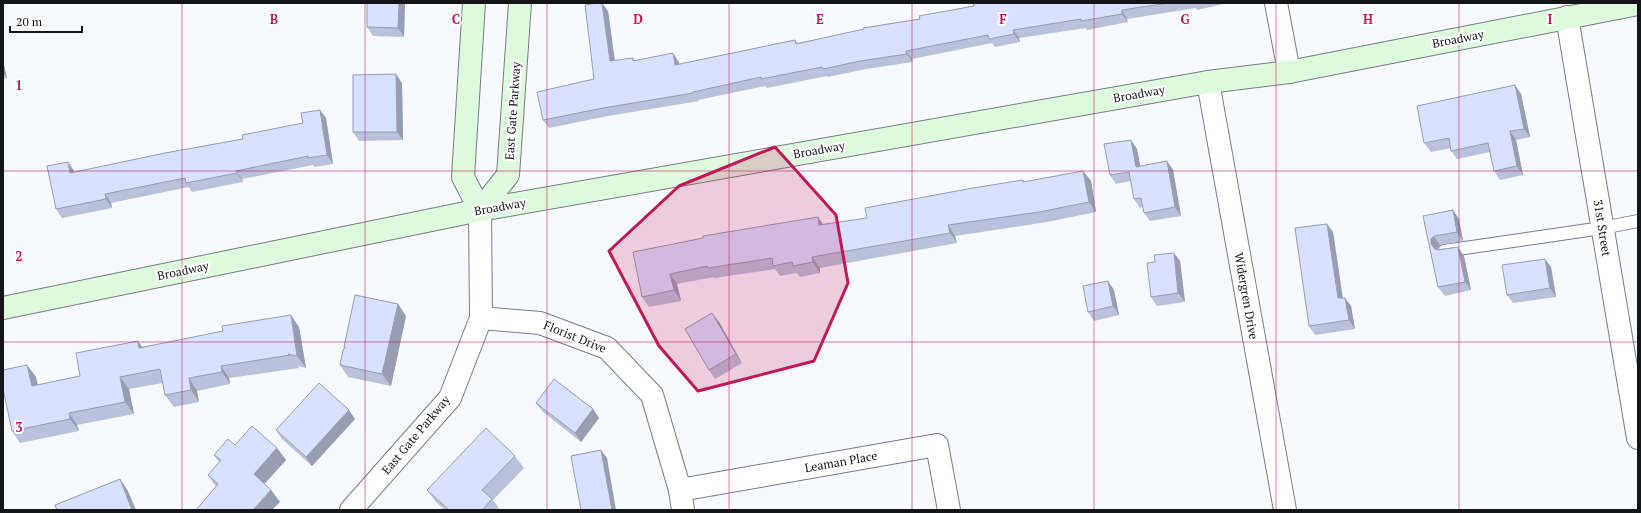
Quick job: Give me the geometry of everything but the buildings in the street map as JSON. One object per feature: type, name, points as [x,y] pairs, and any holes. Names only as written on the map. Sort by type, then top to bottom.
[{"type":"main road","name":"East Gate Parkway","points":[[474,3],[463,176],[480,210],[508,175],[520,3]]},
{"type":"main road","name":"Broadway","points":[[3,308],[480,210],[1208,82],[1289,72],[1638,4]]},
{"type":"street","points":[[1276,3],[1289,72]]},
{"type":"street","name":"31st Street","points":[[1567,17],[1638,438]]},
{"type":"street","name":"Widergren Drive","points":[[1208,82],[1284,510]]},
{"type":"street","name":"East Gate Parkway","points":[[351,510],[450,398],[481,318],[480,210]]},
{"type":"street","name":"Florist Drive","points":[[481,318],[540,323],[607,348],[652,395],[681,500]]},
{"type":"street","name":"Leaman Place","points":[[681,500],[937,445],[949,510]]},
{"type":"lane","points":[[1444,251],[1602,228],[1638,221]]},
{"type":"highlighted area","points":[[775,147],[836,215],[848,283],[814,361],[698,391],[659,346],[609,251],[679,186]]}]
